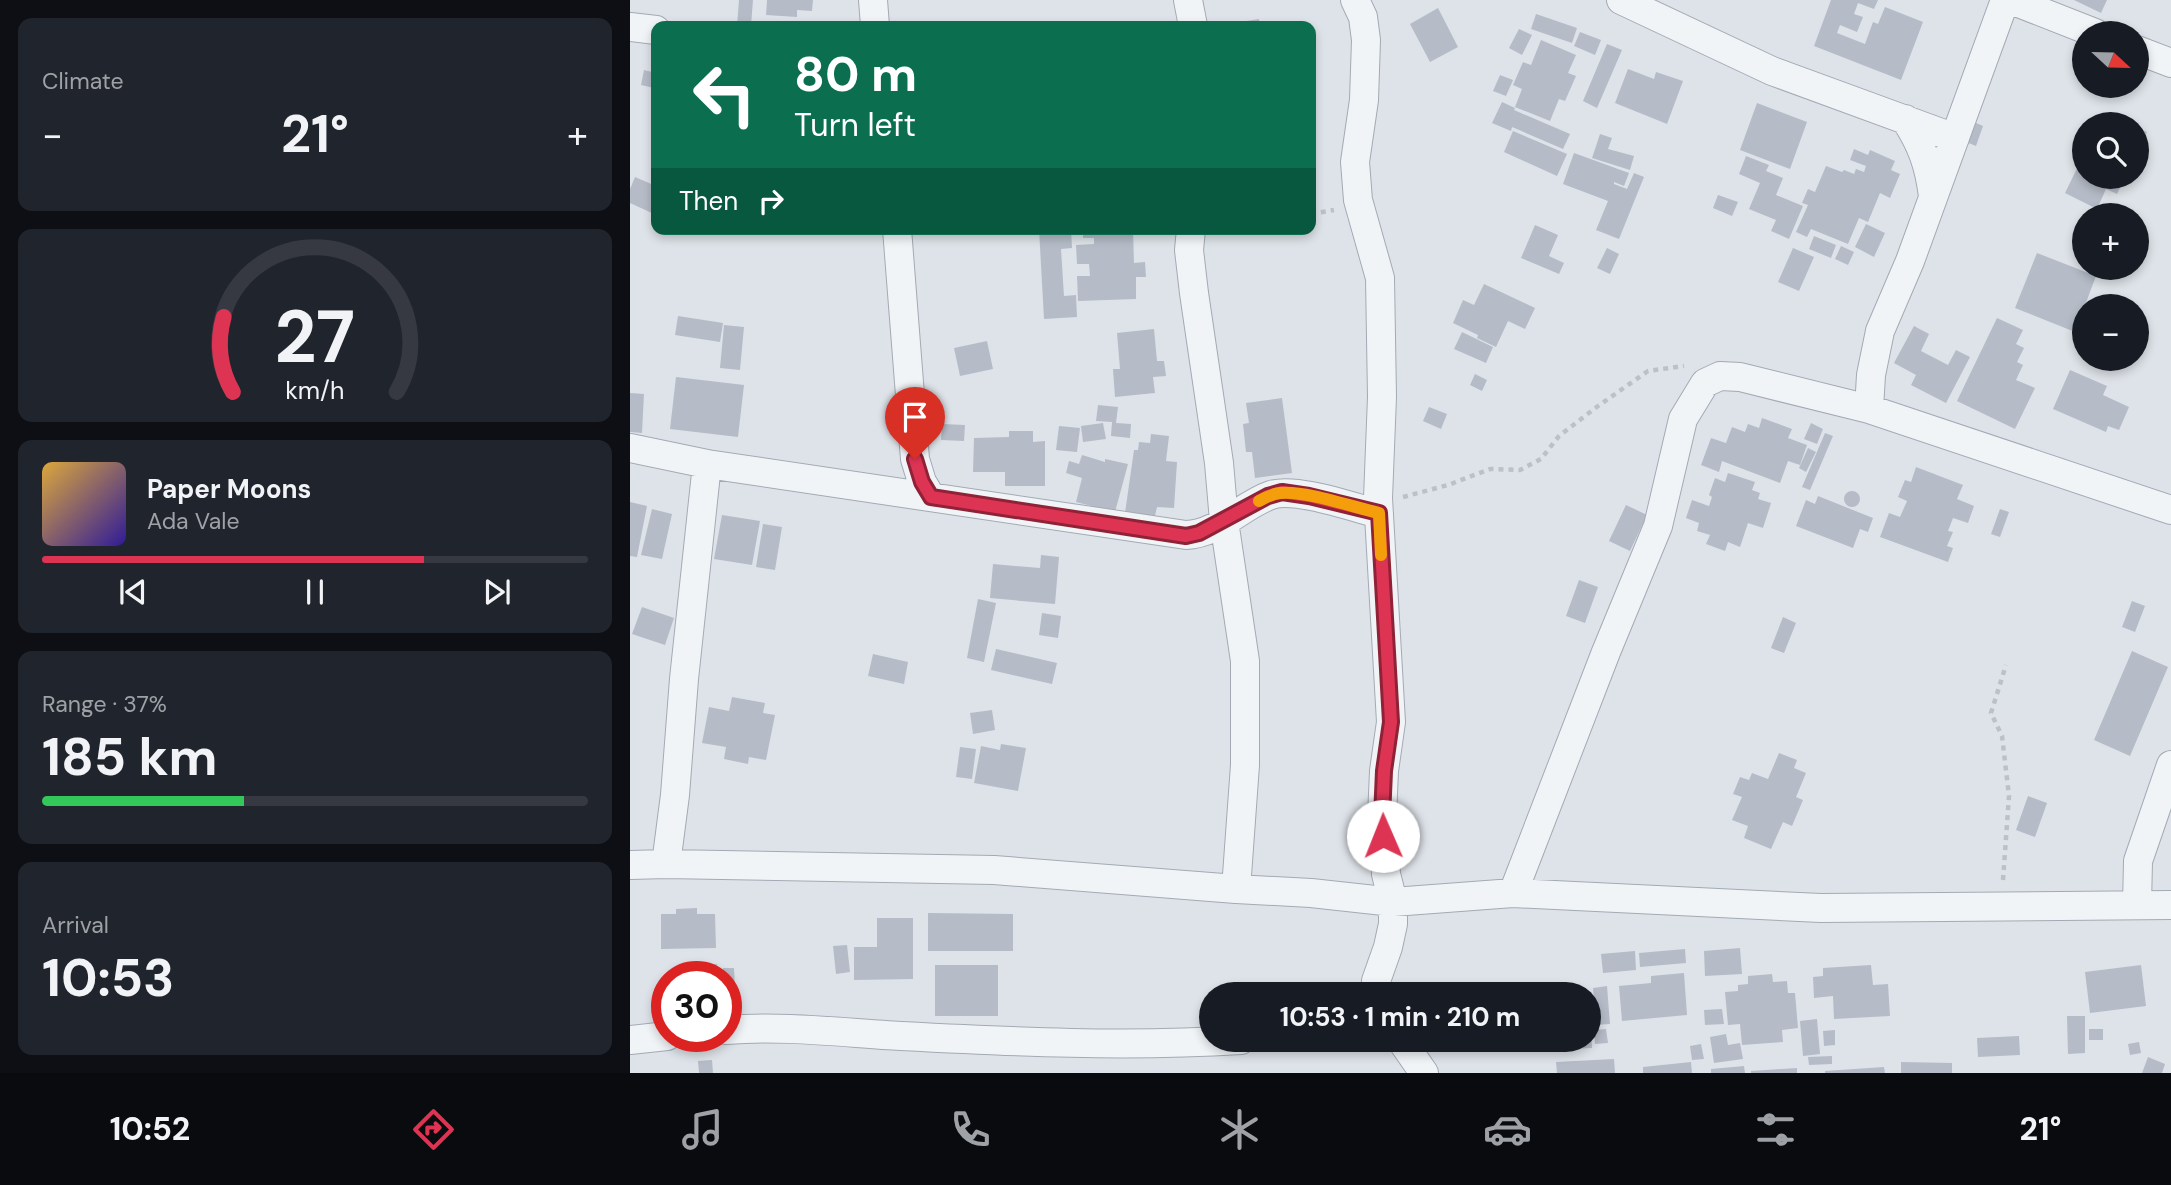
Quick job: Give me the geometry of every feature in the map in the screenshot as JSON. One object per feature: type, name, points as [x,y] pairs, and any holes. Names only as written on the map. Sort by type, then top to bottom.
[{"type":"street","points":[[1188,0],[1192,21]]},
{"type":"street","points":[[1355,0],[1363,17],[1366,40],[1364,100],[1355,162],[1358,200],[1380,278],[1382,397],[1378,506],[1391,722],[1384,771],[1382,817],[1386,874],[1393,902],[1393,924],[1376,982]]},
{"type":"street","points":[[1621,0],[1772,71],[1955,138]]},
{"type":"street","points":[[1869,409],[1871,375],[1880,331],[2005,0]]},
{"type":"street","points":[[2011,0],[2072,24]]},
{"type":"street","points":[[630,27],[651,29]]},
{"type":"street","points":[[2149,55],[2171,63]]},
{"type":"street","points":[[1905,119],[1920,145],[1930,171],[1933,196]]},
{"type":"street","points":[[898,235],[915,459],[922,482],[931,497]]},
{"type":"street","points":[[1190,235],[1189,250],[1206,383],[1245,661],[1245,765],[1236,889]]},
{"type":"street","points":[[1513,893],[1658,526],[1682,419],[1704,383],[1720,376],[1740,377],[1869,409],[2171,510]]},
{"type":"street","points":[[630,448],[707,464],[1186,536],[1199,533],[1268,496],[1282,492],[1378,506]]},
{"type":"street","points":[[894,492],[915,459]]},
{"type":"street","points":[[666,864],[707,464]]},
{"type":"street","points":[[2137,905],[2138,861],[2171,765]]},
{"type":"street","points":[[630,865],[994,870],[1311,893],[1393,902],[1513,893],[1821,908],[2171,905]]},
{"type":"street","points":[[742,1030],[790,1030],[1061,1044],[1199,1043]]},
{"type":"street","points":[[630,1040],[651,1038]]},
{"type":"path","points":[[1378,506],[1490,469],[1520,470],[1541,459],[1559,436],[1648,372],[1693,365],[1720,376]]},
{"type":"path","points":[[2002,906],[2009,796],[2002,736],[1991,713],[2006,665]]},
{"type":"building","points":[[739,0],[753,0],[751,21],[737,21]]},
{"type":"building","points":[[767,0],[813,0],[812,11],[797,10],[797,17],[766,15]]},
{"type":"building","points":[[1831,0],[1878,0],[1874,9],[1858,3],[1854,14],[1863,17],[1857,32],[1840,25],[1837,33],[1865,44],[1873,22],[1878,24],[1885,7],[1923,22],[1901,80],[1814,46]]},
{"type":"building","points":[[2074,0],[2107,0],[2101,13]]},
{"type":"building","points":[[1438,8],[1458,47],[1430,62],[1410,24]]},
{"type":"building","points":[[1536,14],[1577,28],[1572,43],[1531,29]]},
{"type":"building","points":[[1519,29],[1532,35],[1522,55],[1509,48]]},
{"type":"building","points":[[1580,32],[1601,40],[1595,55],[1574,46]]},
{"type":"building","points":[[1541,40],[1576,55],[1568,73],[1576,76],[1565,101],[1559,99],[1550,121],[1515,107],[1522,89],[1513,85],[1523,62],[1531,65]]},
{"type":"building","points":[[1607,44],[1622,50],[1597,108],[1583,101]]},
{"type":"building","points":[[1628,69],[1654,79],[1656,72],[1683,81],[1667,124],[1615,103]]},
{"type":"building","points":[[644,70],[651,72],[651,87],[641,85]]},
{"type":"building","points":[[1500,75],[1513,80],[1506,96],[1493,91]]},
{"type":"building","points":[[1502,102],[1515,108],[1514,110],[1570,134],[1563,149],[1512,127],[1511,131],[1492,123]]},
{"type":"building","points":[[1757,103],[1807,122],[1790,169],[1740,150]]},
{"type":"building","points":[[1967,119],[1983,126],[1976,146],[1959,139]]},
{"type":"building","points":[[1513,131],[1567,154],[1557,176],[1504,152]]},
{"type":"building","points":[[1600,134],[1612,138],[1608,149],[1634,156],[1630,170],[1592,158]]},
{"type":"building","points":[[1854,149],[1868,155],[1870,150],[1895,161],[1891,170],[1900,174],[1890,198],[1880,193],[1868,222],[1859,218],[1848,244],[1811,229],[1807,237],[1796,232],[1808,205],[1802,203],[1808,189],[1815,192],[1826,166],[1854,174],[1856,169],[1864,172],[1866,166],[1850,160]]},
{"type":"building","points":[[1574,153],[1629,173],[1624,186],[1614,182],[1627,189],[1634,173],[1644,177],[1619,239],[1596,230],[1608,201],[1563,184]]},
{"type":"building","points":[[1746,156],[1769,165],[1766,171],[1783,178],[1776,195],[1803,206],[1789,239],[1771,231],[1776,220],[1749,209],[1760,183],[1739,174]]},
{"type":"building","points":[[635,177],[651,184],[651,213],[630,203],[630,189]]},
{"type":"building","points":[[2072,179],[2072,189],[2106,189],[2100,203],[2085,203],[2065,193]]},
{"type":"building","points":[[2106,189],[2119,189],[2117,194]]},
{"type":"building","points":[[1718,195],[1738,202],[1732,216],[1713,208]]},
{"type":"building","points":[[1866,224],[1885,233],[1874,257],[1855,247]]},
{"type":"building","points":[[1535,225],[1558,235],[1549,256],[1564,263],[1559,274],[1521,258]]},
{"type":"building","points":[[1039,235],[1071,235],[1072,248],[1061,249],[1064,296],[1076,295],[1077,317],[1044,319]]},
{"type":"building","points":[[1083,235],[1133,235],[1134,263],[1145,262],[1146,277],[1136,277],[1136,299],[1078,301],[1077,276],[1090,276],[1089,264],[1077,264],[1076,245],[1094,244],[1094,238],[1083,238]]},
{"type":"building","points":[[1814,236],[1836,245],[1831,258],[1809,249]]},
{"type":"building","points":[[1841,246],[1854,252],[1848,265],[1835,259]]},
{"type":"building","points":[[1607,248],[1619,254],[1610,274],[1597,268]]},
{"type":"building","points":[[1793,248],[1814,257],[1799,291],[1778,282]]},
{"type":"building","points":[[2037,253],[2072,267],[2072,280],[2094,280],[2089,294],[2072,294],[2072,331],[2015,308]]},
{"type":"building","points":[[1484,284],[1535,308],[1525,329],[1508,321],[1496,347],[1453,323],[1463,300],[1474,305]]},
{"type":"building","points":[[678,316],[723,323],[720,342],[675,335]]},
{"type":"building","points":[[1997,318],[2023,330],[2016,344],[2024,348],[2017,362],[2023,365],[2016,380],[2035,388],[2015,429],[1957,401]]},
{"type":"building","points":[[724,325],[744,327],[740,370],[720,368]]},
{"type":"building","points":[[1914,326],[1929,334],[1921,351],[1948,365],[1956,350],[1970,357],[1946,403],[1911,385],[1916,375],[1894,363]]},
{"type":"building","points":[[1154,329],[1157,361],[1164,361],[1166,376],[1153,377],[1155,393],[1115,397],[1113,369],[1120,369],[1117,333]]},
{"type":"building","points":[[1462,332],[1493,347],[1486,363],[1454,349]]},
{"type":"building","points":[[987,341],[993,369],[960,376],[954,348]]},
{"type":"building","points":[[2070,370],[2107,386],[2103,395],[2129,407],[2119,430],[2108,426],[2106,432],[2053,409]]},
{"type":"building","points":[[1475,374],[1487,380],[1482,391],[1470,385]]},
{"type":"building","points":[[676,377],[744,385],[738,437],[670,429]]},
{"type":"building","points":[[630,393],[644,394],[642,433],[630,432]]},
{"type":"building","points":[[1282,398],[1292,473],[1255,478],[1252,452],[1246,452],[1243,424],[1249,423],[1246,403]]},
{"type":"building","points":[[1098,405],[1118,407],[1116,423],[1131,424],[1130,438],[1111,436],[1112,422],[1096,421]]},
{"type":"building","points":[[1429,407],[1447,414],[1441,429],[1423,421]]},
{"type":"building","points":[[1762,418],[1792,429],[1788,438],[1807,445],[1800,465],[1788,461],[1780,483],[1722,461],[1719,472],[1701,465],[1711,438],[1726,443],[1732,427],[1745,432],[1748,424],[1759,428]]},
{"type":"building","points":[[1103,423],[1106,439],[1083,442],[1081,426]]},
{"type":"building","points":[[1811,423],[1823,429],[1817,444],[1804,439]]},
{"type":"building","points":[[942,424],[965,425],[964,441],[941,440]]},
{"type":"building","points":[[1059,426],[1080,428],[1077,452],[1056,450]]},
{"type":"building","points":[[1009,431],[1033,431],[1033,442],[1045,441],[1045,486],[1005,486],[1005,472],[973,472],[974,438],[1009,437]]},
{"type":"building","points":[[1825,433],[1833,436],[1810,490],[1802,487]]},
{"type":"building","points":[[1151,434],[1169,436],[1166,461],[1177,462],[1174,508],[1157,507],[1155,516],[1125,513],[1134,450],[1138,450],[1139,442],[1150,443]]},
{"type":"building","points":[[1808,448],[1816,452],[1806,472],[1799,468]]},
{"type":"building","points":[[1082,455],[1105,462],[1105,459],[1128,464],[1115,512],[1076,502],[1082,478],[1066,473],[1069,461],[1079,464]]},
{"type":"building","points":[[1916,467],[1963,485],[1957,499],[1974,506],[1968,523],[1953,518],[1948,531],[1953,532],[1947,546],[1953,548],[1948,562],[1880,537],[1889,513],[1900,517],[1907,501],[1898,497],[1905,480],[1911,482]]},
{"type":"building","points":[[1728,473],[1755,482],[1752,490],[1760,493],[1758,499],[1771,503],[1763,528],[1748,523],[1740,547],[1728,542],[1725,551],[1706,544],[1710,535],[1697,531],[1699,523],[1686,518],[1692,500],[1709,506],[1712,497],[1709,495],[1715,478],[1725,482]]},
{"type":"building","points":[[1849,491],[1855,491],[1860,499],[1858,505],[1849,507],[1844,502],[1844,496]]},
{"type":"building","points":[[1818,496],[1873,518],[1868,532],[1860,529],[1853,548],[1796,526],[1806,500],[1815,504]]},
{"type":"building","points":[[630,502],[647,506],[637,557],[630,556]]},
{"type":"building","points":[[1626,505],[1647,515],[1630,551],[1609,541]]},
{"type":"building","points":[[652,509],[672,514],[662,559],[641,555]]},
{"type":"building","points":[[2000,509],[2009,512],[2000,537],[1991,534]]},
{"type":"building","points":[[722,515],[760,521],[752,565],[714,559]]},
{"type":"building","points":[[763,524],[782,527],[775,570],[756,567]]},
{"type":"building","points":[[1041,555],[1059,557],[1055,604],[990,598],[993,564],[1040,568]]},
{"type":"building","points":[[1579,580],[1598,587],[1585,623],[1566,616]]},
{"type":"building","points":[[978,599],[996,603],[984,662],[967,658]]},
{"type":"building","points":[[2132,601],[2145,606],[2135,632],[2122,627]]},
{"type":"building","points":[[642,607],[674,618],[665,645],[632,634]]},
{"type":"building","points":[[1042,613],[1061,616],[1058,638],[1039,635]]},
{"type":"building","points":[[1783,617],[1796,623],[1784,653],[1771,648]]},
{"type":"building","points":[[996,649],[1057,663],[1052,684],[991,670]]},
{"type":"building","points":[[2132,651],[2168,667],[2130,756],[2094,740]]},
{"type":"building","points":[[873,654],[908,662],[904,684],[868,676]]},
{"type":"building","points":[[732,697],[765,703],[763,713],[775,715],[766,760],[749,757],[748,764],[724,759],[726,747],[702,743],[709,707],[729,711]]},
{"type":"building","points":[[992,710],[995,730],[973,734],[970,713]]},
{"type":"building","points":[[1001,744],[1026,748],[1018,791],[974,783],[981,746],[1000,750]]},
{"type":"building","points":[[960,747],[976,749],[972,779],[956,777]]},
{"type":"building","points":[[1779,753],[1797,760],[1794,768],[1806,773],[1796,797],[1803,800],[1792,826],[1783,822],[1771,849],[1744,838],[1748,826],[1732,820],[1742,797],[1733,794],[1740,777],[1749,780],[1752,773],[1768,779]]},
{"type":"building","points":[[2028,796],[2047,803],[2035,837],[2016,830]]},
{"type":"building","points":[[697,908],[697,914],[715,914],[716,948],[661,949],[661,914],[676,914],[676,909]]},
{"type":"building","points":[[928,913],[1013,914],[1013,951],[928,951]]},
{"type":"building","points":[[877,918],[913,918],[913,979],[854,980],[854,947],[877,947]]},
{"type":"building","points":[[847,945],[850,972],[836,974],[833,946]]},
{"type":"building","points":[[1740,948],[1742,974],[1705,976],[1704,951]]},
{"type":"building","points":[[1685,949],[1686,963],[1640,967],[1639,953]]},
{"type":"building","points":[[1635,951],[1636,970],[1603,973],[1601,954]]},
{"type":"building","points":[[935,965],[998,965],[998,1016],[935,1016]]},
{"type":"building","points":[[1871,965],[1873,985],[1888,984],[1890,1016],[1834,1019],[1833,996],[1814,998],[1813,977],[1823,976],[1823,968]]},
{"type":"building","points":[[2141,965],[2146,1006],[2090,1013],[2085,972]]},
{"type":"building","points":[[1684,973],[1687,1015],[1622,1021],[1619,986],[1651,983],[1651,976]]},
{"type":"building","points":[[1772,974],[1773,982],[1787,981],[1788,993],[1795,993],[1798,1028],[1782,1030],[1783,1042],[1742,1045],[1740,1024],[1728,1025],[1725,992],[1738,991],[1738,985],[1748,984],[1748,976]]},
{"type":"building","points":[[1607,986],[1610,1024],[1601,1025],[1601,987]]},
{"type":"building","points":[[1722,1009],[1724,1024],[1705,1025],[1704,1010]]},
{"type":"building","points":[[2067,1016],[2085,1016],[2085,1053],[2068,1054]]},
{"type":"building","points":[[1817,1019],[1820,1054],[1803,1056],[1800,1021]]},
{"type":"building","points":[[1601,1029],[1606,1029],[1608,1043],[1601,1044]]},
{"type":"building","points":[[2089,1029],[2103,1029],[2103,1040],[2089,1040]]},
{"type":"building","points":[[1835,1030],[1835,1045],[1824,1046],[1823,1031]]},
{"type":"building","points":[[1726,1034],[1728,1045],[1740,1043],[1743,1059],[1714,1063],[1710,1037]]},
{"type":"building","points":[[2019,1036],[2020,1055],[1978,1057],[1977,1038]]},
{"type":"building","points":[[2139,1042],[2141,1053],[2130,1055],[2128,1044]]},
{"type":"building","points":[[1701,1044],[1704,1059],[1692,1060],[1690,1046]]},
{"type":"building","points":[[1832,1056],[1832,1064],[1809,1065],[1808,1057]]},
{"type":"building","points":[[2148,1057],[2165,1064],[2162,1073],[2142,1073]]},
{"type":"building","points":[[1614,1059],[1615,1073],[1557,1073],[1556,1062]]},
{"type":"building","points":[[712,1060],[713,1073],[699,1073],[698,1061]]},
{"type":"building","points":[[1691,1062],[1692,1073],[1643,1073],[1643,1067]]},
{"type":"building","points":[[1901,1062],[1952,1063],[1952,1073],[1901,1073]]},
{"type":"building","points":[[1744,1066],[1745,1073],[1711,1073],[1711,1069]]},
{"type":"building","points":[[1884,1067],[1885,1073],[1825,1073],[1825,1071]]},
{"type":"building","points":[[1797,1068],[1797,1073],[1751,1073],[1751,1071]]},
{"type":"slow traffic","points":[[1259,501],[1282,492],[1379,513],[1381,555]]},
{"type":"route","points":[[915,459],[922,482],[931,497],[1186,536],[1199,533],[1268,496],[1282,492],[1379,513],[1391,722],[1384,771],[1383,836]]}]
